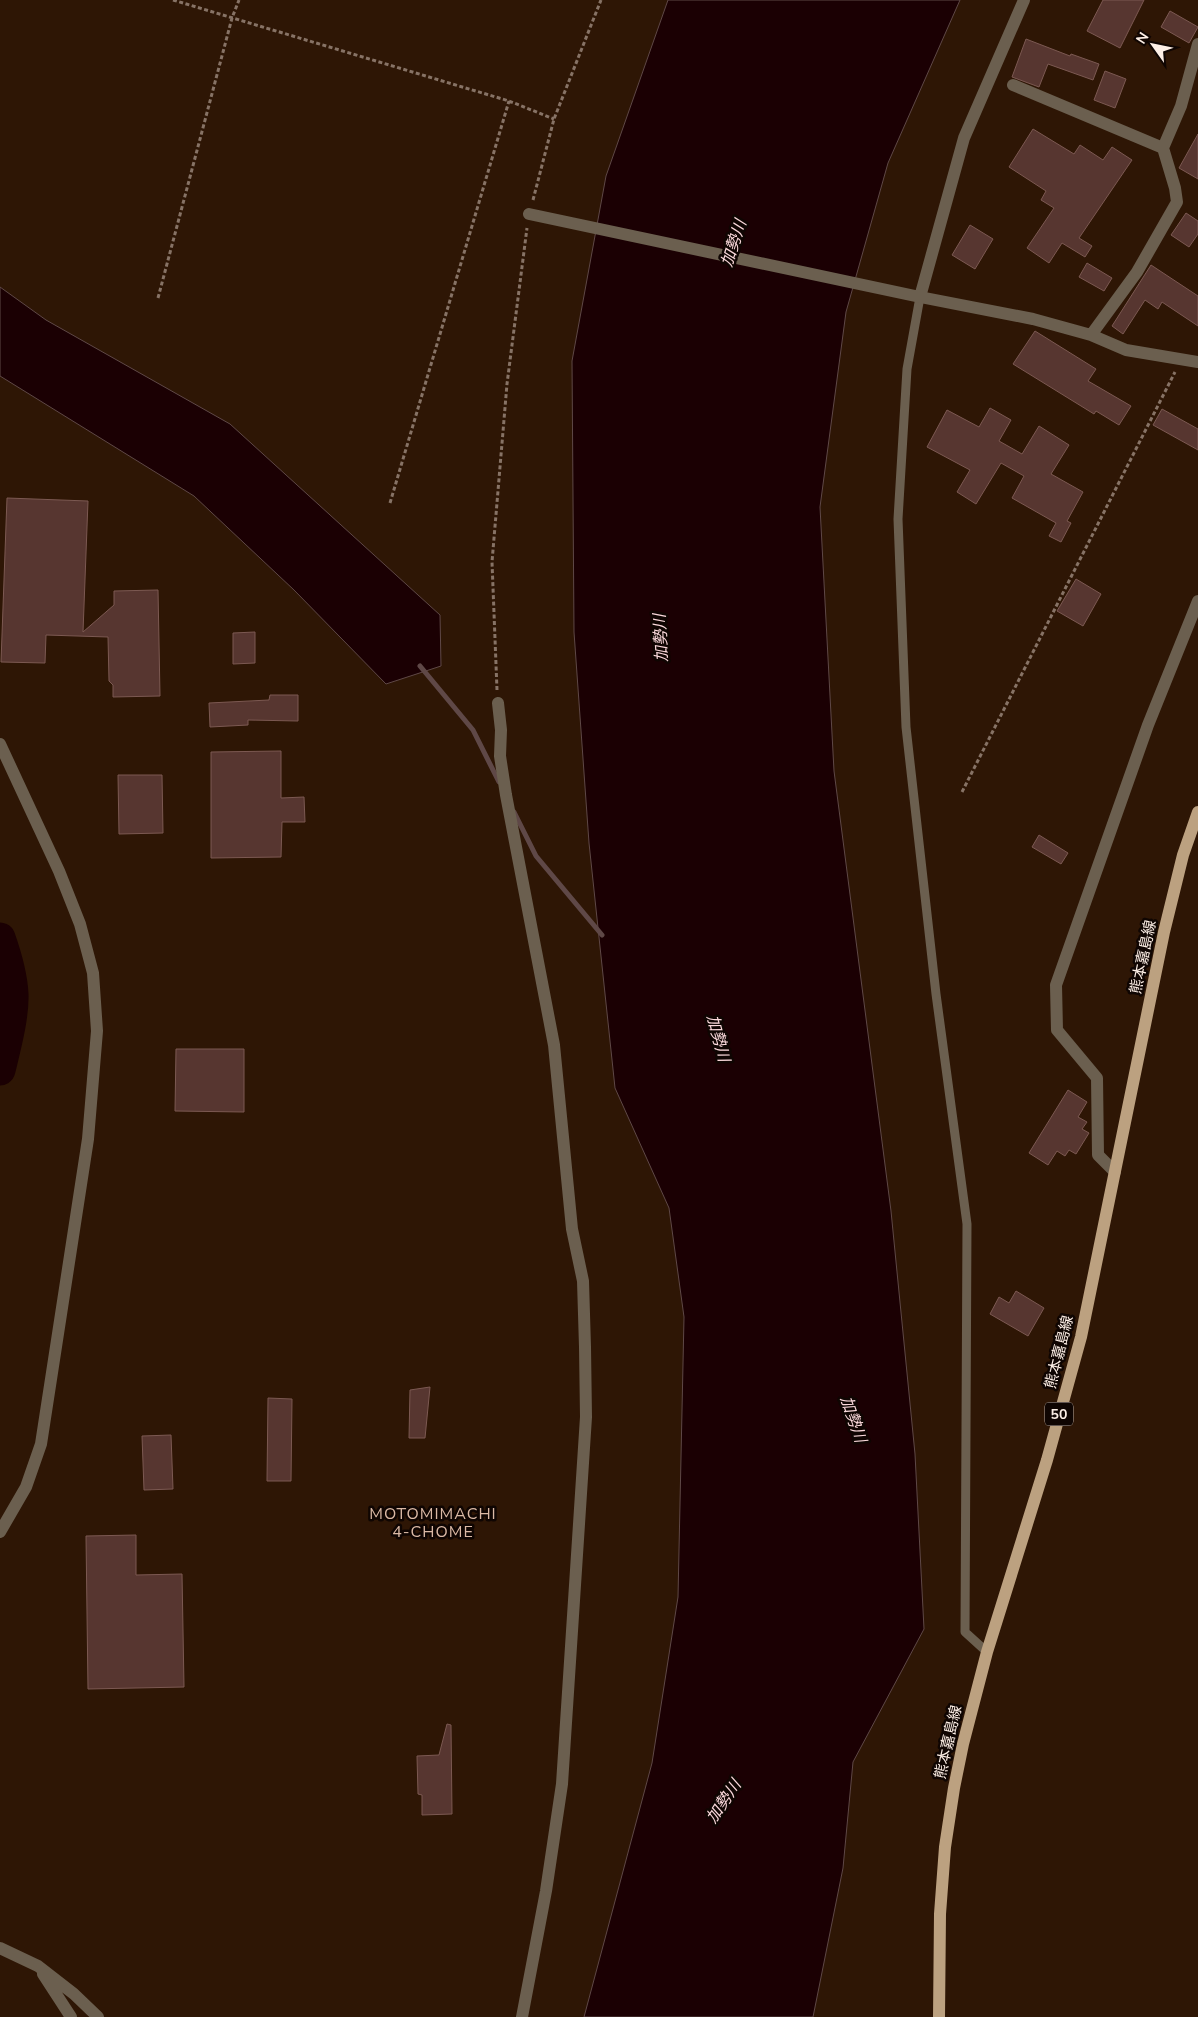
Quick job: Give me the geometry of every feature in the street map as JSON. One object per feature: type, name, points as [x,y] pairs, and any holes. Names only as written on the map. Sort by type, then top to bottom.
[{"type":"main road","name":"熊本嘉島線","points":[[939,2017],[940,1914],[945,1846],[961,1753],[987,1652],[1047,1460],[1081,1337],[1164,932],[1183,855],[1198,812]]},
{"type":"street","points":[[920,297],[964,138],[1024,0]]},
{"type":"street","points":[[1091,335],[1137,272],[1177,202],[1175,188],[1163,148],[1181,106],[1198,44]]},
{"type":"street","points":[[1013,85],[1163,148]]},
{"type":"street","points":[[529,214],[1032,319],[1091,335],[1126,350],[1182,361],[1198,362]]},
{"type":"street","points":[[1115,1172],[1098,1155],[1097,1078],[1057,1030],[1056,985],[1148,725],[1198,601]]},
{"type":"street","points":[[498,703],[500,756],[506,795],[554,1045],[572,1229],[583,1281],[585,1347],[586,1417],[562,1784],[546,1891],[522,2017]]},
{"type":"street","points":[[0,744],[59,871],[80,924],[93,973],[96,1031],[88,1139],[41,1444],[26,1487],[0,1532]]},
{"type":"street","points":[[0,1948],[38,1966],[74,1994],[98,2017]]},
{"type":"street","points":[[38,1966],[72,2017]]},
{"type":"lane","points":[[920,297],[907,368],[898,519],[906,727],[936,994],[967,1224],[965,1632],[987,1652]]},
{"type":"path","points":[[173,0],[509,101],[554,119]]},
{"type":"path","points":[[158,298],[232,18],[239,0]]},
{"type":"path","points":[[498,703],[492,562],[508,384],[529,214],[554,119],[601,0]]},
{"type":"path","points":[[390,503],[509,101]]},
{"type":"path","points":[[962,792],[1166,387],[1182,361]]},
{"type":"water","name":"加勢川","points":[[668,0],[960,0],[888,163],[846,312],[820,507],[834,771],[891,1211],[915,1454],[924,1629],[853,1762],[843,1868],[813,2017],[584,2017],[652,1763],[678,1597],[684,1317],[669,1208],[615,1088],[589,843],[574,632],[572,361],[606,176]]},
{"type":"water","points":[[0,287],[46,320],[230,424],[440,615],[441,666],[386,684],[294,590],[194,496],[0,376]]},
{"type":"building","points":[[1103,0],[1144,0],[1120,48],[1087,31]]},
{"type":"building","points":[[1170,11],[1198,27],[1189,43],[1161,27]]},
{"type":"building","points":[[1026,39],[1070,56],[1071,54],[1099,64],[1093,80],[1048,64],[1039,87],[1012,77]]},
{"type":"building","points":[[1105,71],[1126,79],[1115,108],[1094,100]]},
{"type":"building","points":[[1033,129],[1074,154],[1080,145],[1103,160],[1112,147],[1132,160],[1079,238],[1092,246],[1085,257],[1062,243],[1049,263],[1027,248],[1054,208],[1041,200],[1046,191],[1009,167]]},
{"type":"building","points":[[1198,134],[1198,179],[1179,168]]},
{"type":"building","points":[[1186,213],[1198,221],[1198,234],[1189,247],[1171,235]]},
{"type":"building","points":[[970,225],[993,239],[975,269],[952,255]]},
{"type":"building","points":[[1087,263],[1112,278],[1104,291],[1079,277]]},
{"type":"building","points":[[1151,265],[1198,296],[1198,326],[1162,302],[1158,309],[1145,300],[1123,334],[1112,326]]},
{"type":"building","points":[[1035,331],[1096,369],[1088,381],[1131,406],[1119,425],[1096,411],[1094,414],[1013,364]]},
{"type":"building","points":[[990,408],[1011,420],[999,441],[1022,454],[1039,426],[1069,445],[1051,474],[1083,492],[1067,521],[1071,523],[1061,542],[1049,536],[1056,523],[1012,498],[1024,476],[1001,463],[976,504],[957,492],[970,470],[927,447],[947,410],[979,427]]},
{"type":"building","points":[[1162,409],[1198,429],[1198,450],[1153,425]]},
{"type":"building","points":[[7,498],[88,501],[83,632],[114,605],[114,591],[158,590],[160,696],[113,697],[113,685],[109,681],[108,637],[46,635],[45,663],[1,662]]},
{"type":"building","points":[[1076,579],[1101,594],[1083,626],[1057,611]]},
{"type":"building","points":[[255,632],[255,663],[233,664],[233,633]]},
{"type":"building","points":[[270,695],[298,695],[298,721],[248,720],[248,725],[210,727],[209,703],[269,700]]},
{"type":"building","points":[[281,751],[281,798],[304,797],[305,822],[282,822],[281,857],[211,858],[211,752]]},
{"type":"building","points":[[118,775],[162,775],[163,833],[119,834]]},
{"type":"building","points":[[1039,835],[1068,853],[1061,864],[1032,847]]},
{"type":"building","points":[[176,1049],[244,1049],[244,1112],[175,1111]]},
{"type":"building","points":[[1068,1090],[1087,1102],[1078,1117],[1087,1122],[1082,1129],[1089,1133],[1076,1154],[1069,1150],[1065,1156],[1057,1151],[1048,1165],[1029,1153]]},
{"type":"building","points":[[1016,1291],[1044,1308],[1028,1336],[990,1314],[999,1297],[1009,1303]]},
{"type":"building","points":[[430,1387],[425,1438],[409,1438],[410,1390]]},
{"type":"building","points":[[268,1398],[292,1399],[291,1481],[267,1481]]},
{"type":"building","points":[[171,1435],[173,1489],[144,1490],[142,1436]]},
{"type":"building","points":[[136,1535],[136,1575],[182,1574],[184,1687],[88,1689],[86,1536]]},
{"type":"building","points":[[447,1724],[451,1725],[452,1814],[422,1815],[422,1795],[418,1794],[417,1756],[439,1755]]},
{"type":"waterway","points":[[420,666],[473,730],[499,782]]},
{"type":"waterway","points":[[514,812],[536,856],[602,935]]},
{"type":"waterway","points":[[0,938],[13,994],[11,1022],[0,1070]]},
{"type":"district","name":"MOTOMIMACHI 4-CHOME","points":[[433,1522]]}]
